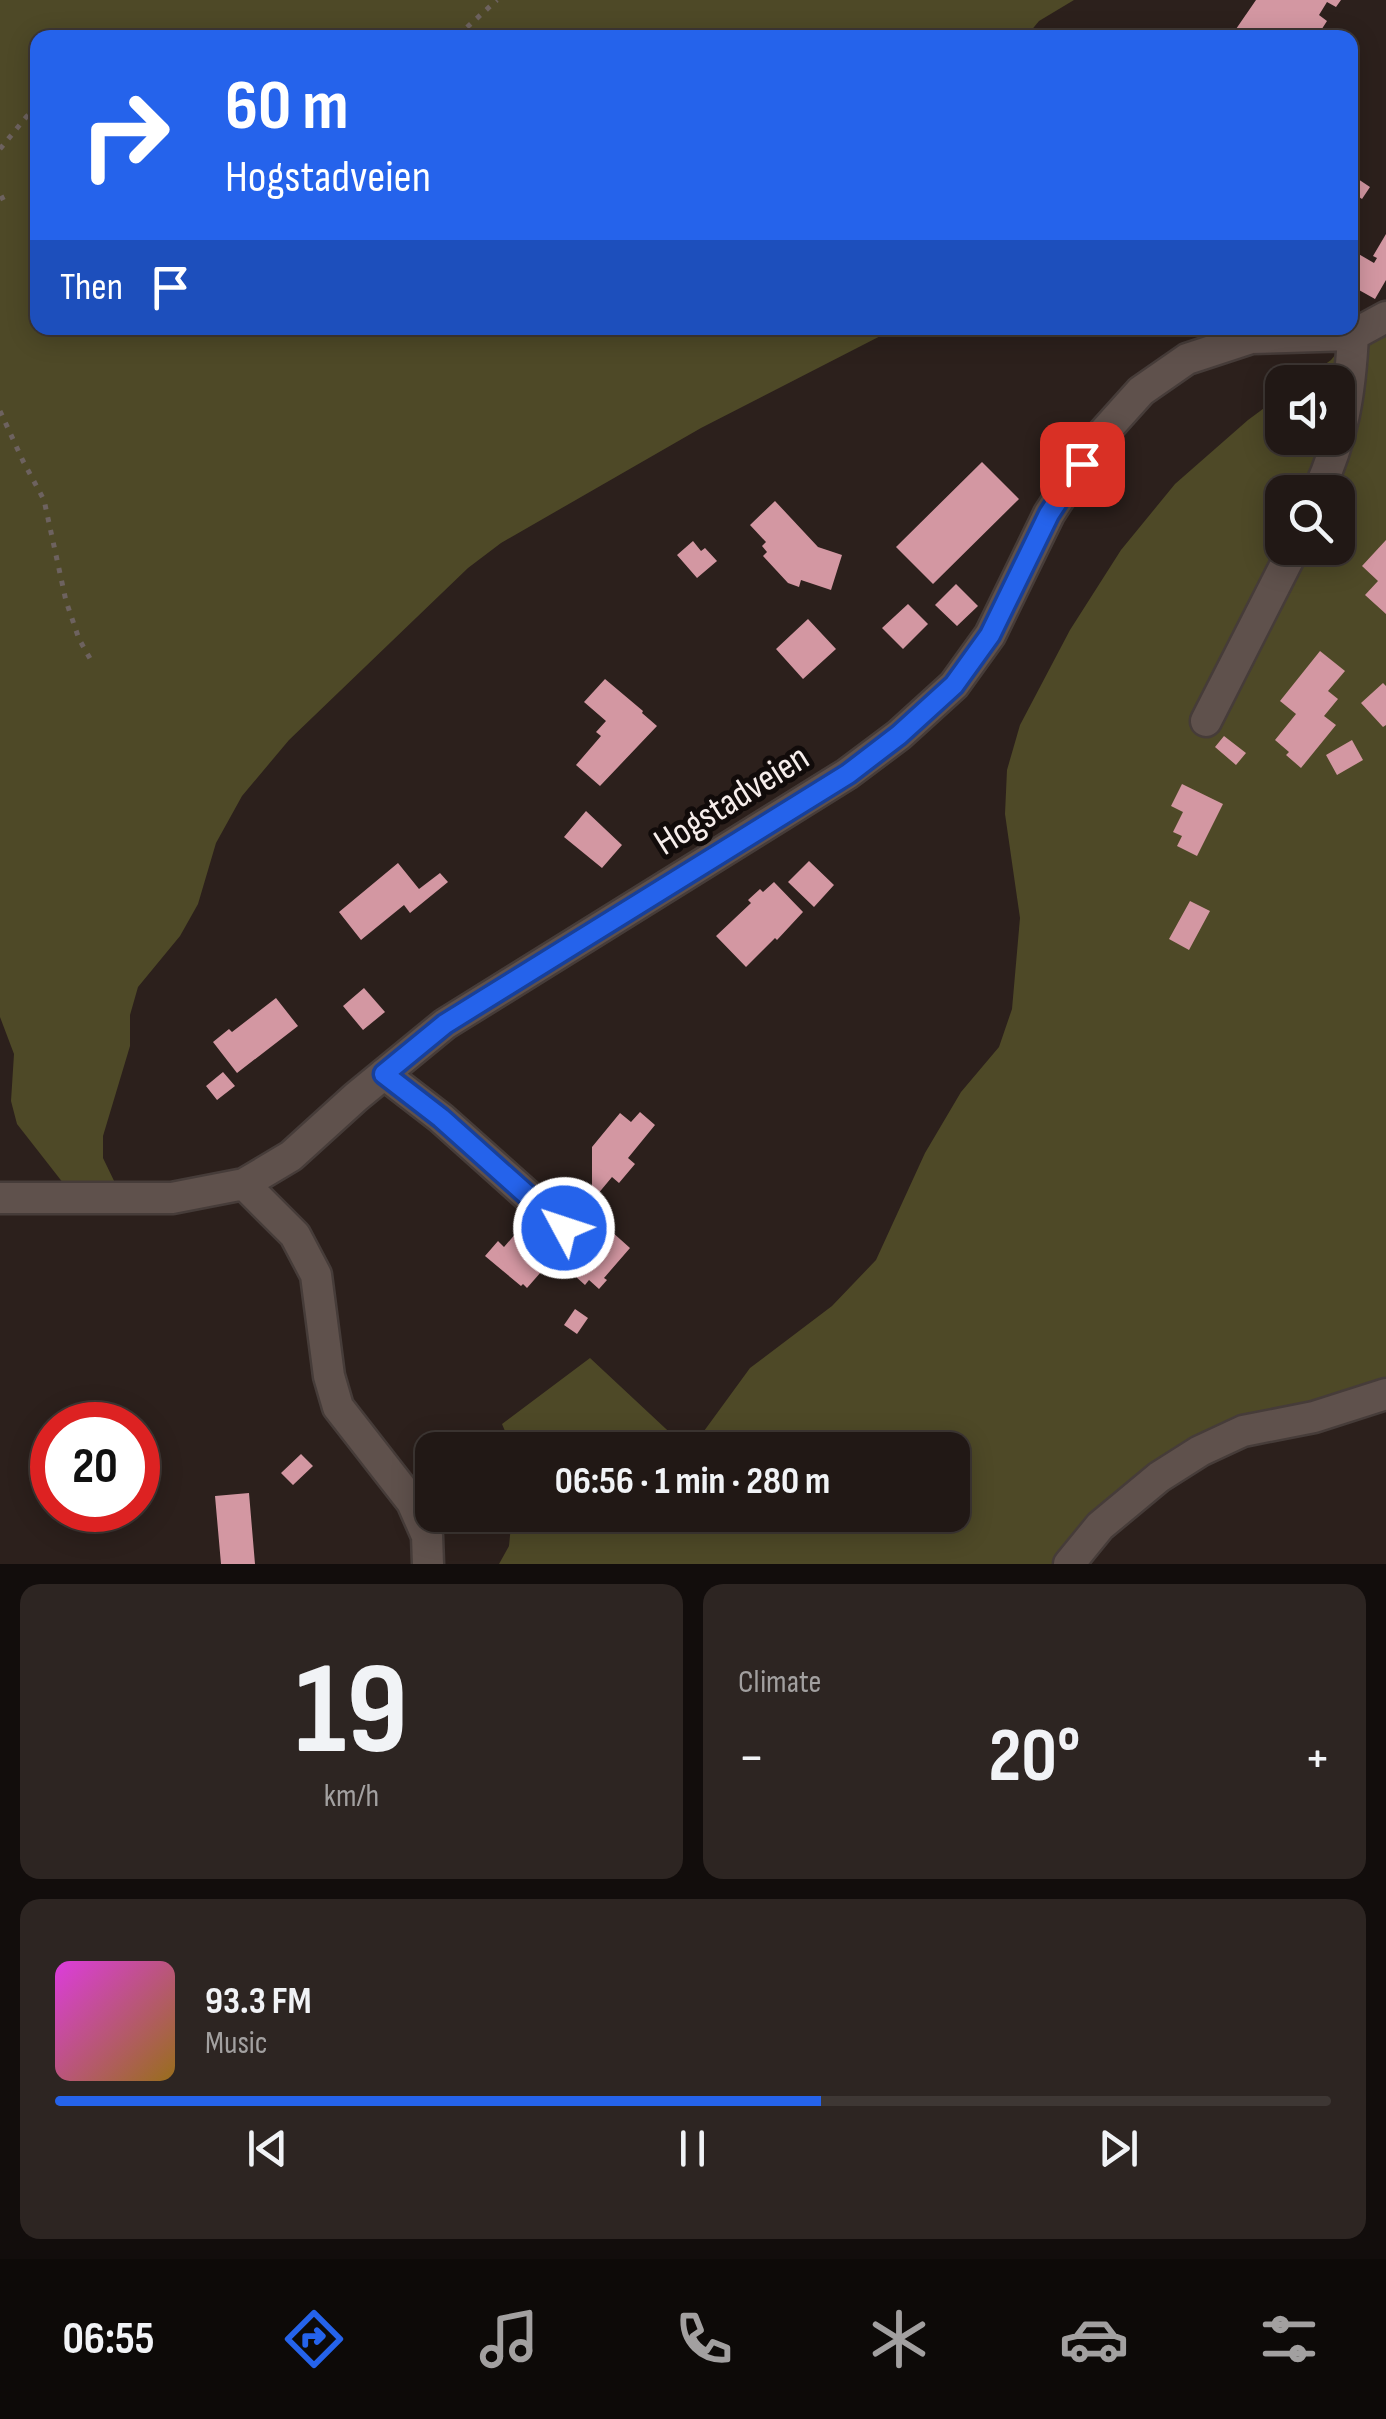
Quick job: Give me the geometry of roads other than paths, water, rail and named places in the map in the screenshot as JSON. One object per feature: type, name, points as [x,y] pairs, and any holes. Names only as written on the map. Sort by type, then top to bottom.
[{"type":"street","name":"Hogstadveien","points":[[1358,332],[1386,318]]},
{"type":"street","name":"Hogstadveien","points":[[0,1198],[172,1198],[244,1184],[291,1156],[445,1024],[848,774],[913,723],[954,685],[990,635],[1049,514],[1098,440],[1140,391],[1187,359],[1250,338],[1353,335]]},
{"type":"street","points":[[1326,475],[1346,415],[1353,335]]},
{"type":"street","points":[[1206,721],[1285,565]]},
{"type":"street","points":[[384,1074],[441,1118],[564,1228]]},
{"type":"street","points":[[244,1184],[295,1236],[316,1275],[329,1376],[338,1408],[412,1502],[428,1536],[428,1564]]},
{"type":"street","points":[[1069,1564],[1100,1526],[1200,1450],[1243,1431],[1314,1417],[1386,1394]]}]
